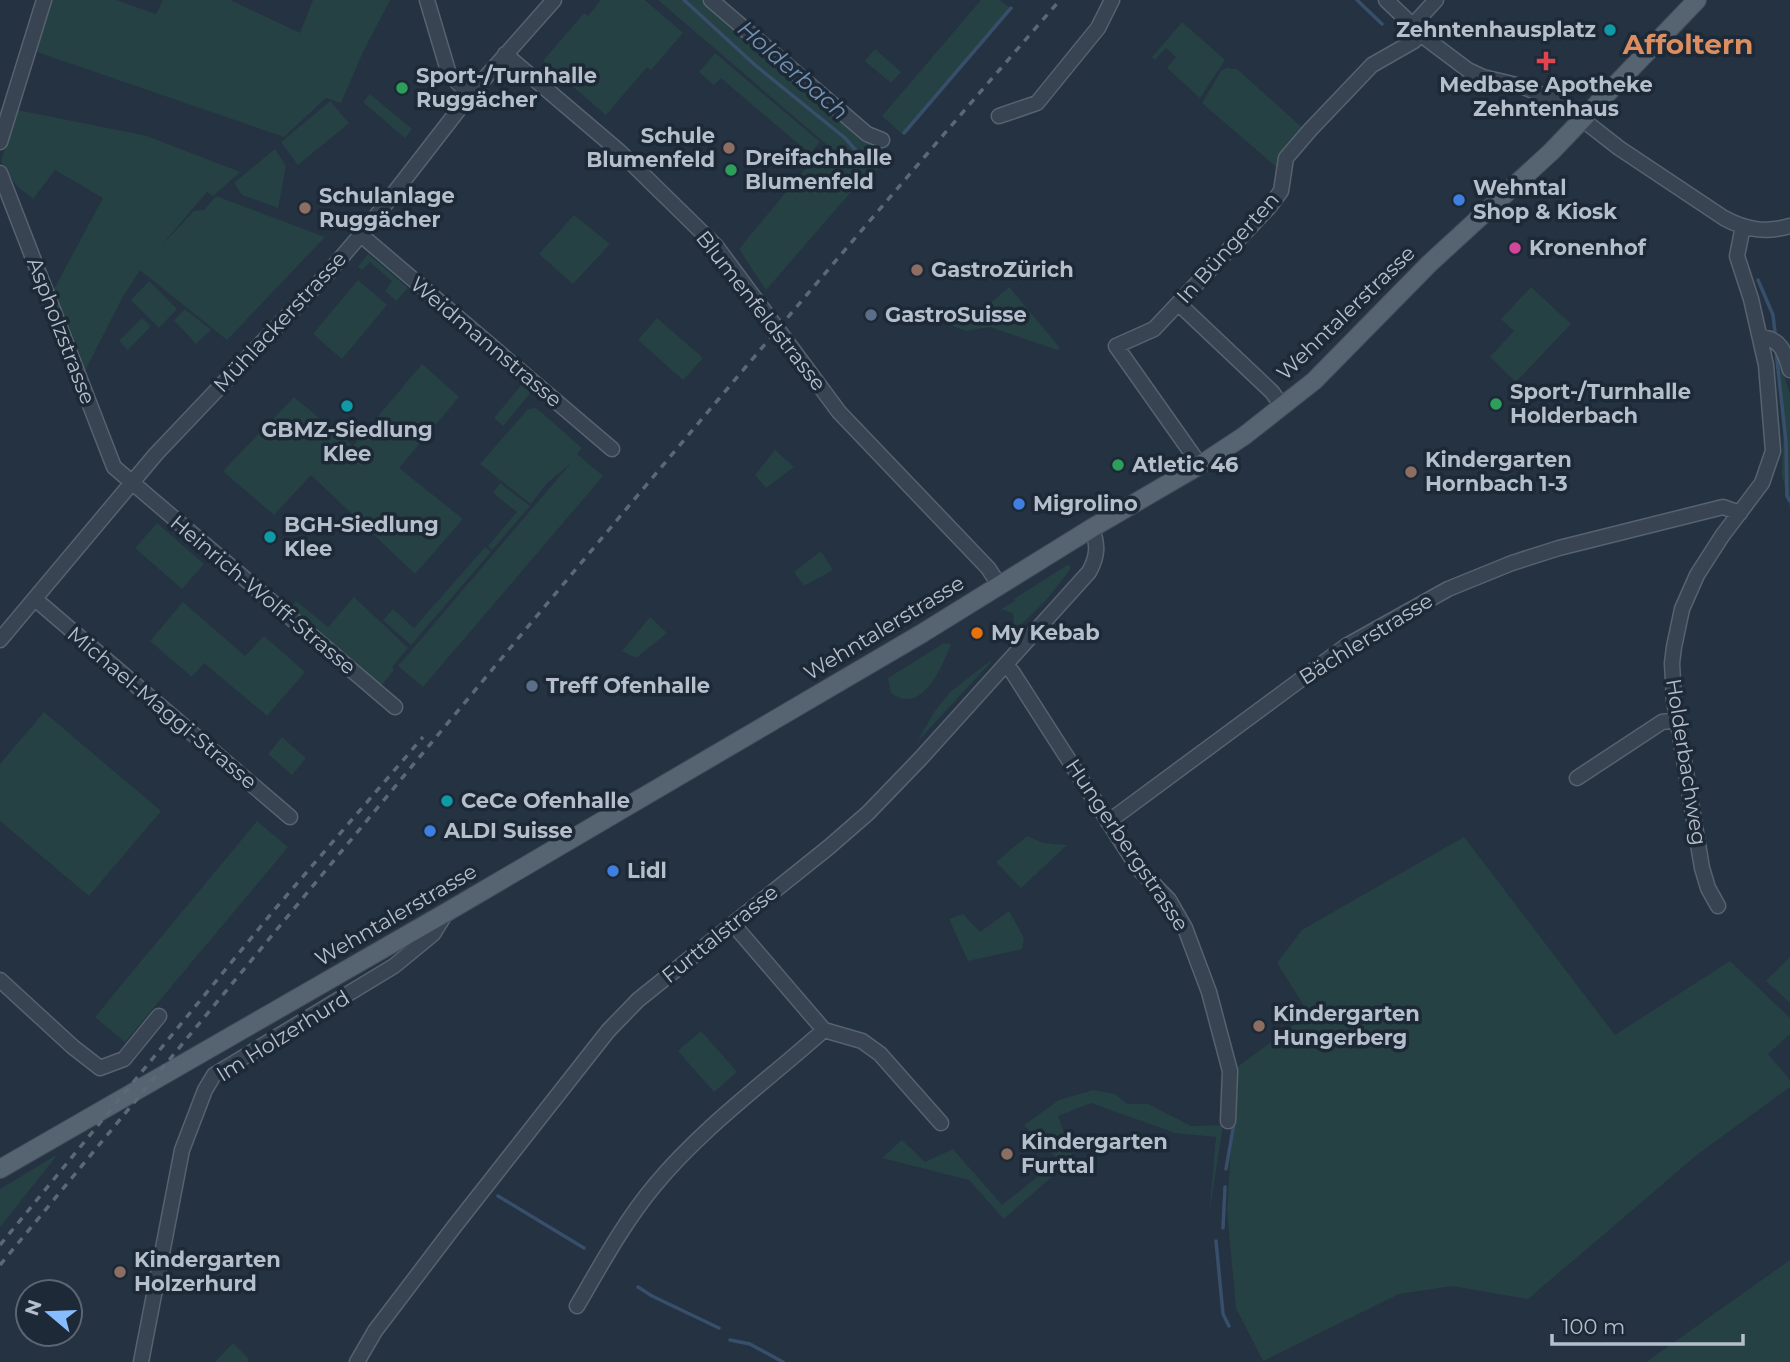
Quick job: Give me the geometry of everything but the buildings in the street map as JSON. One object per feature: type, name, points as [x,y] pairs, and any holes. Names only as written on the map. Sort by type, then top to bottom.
[{"type":"main road","name":"Wehntalerstrasse","points":[[0,1169],[447,912],[1200,465],[1314,381],[1430,263],[1510,192],[1583,119],[1690,2]]},
{"type":"street","points":[[0,142],[44,0]]},
{"type":"street","points":[[427,0],[449,74],[470,95]]},
{"type":"street","points":[[711,0],[867,134],[882,140]]},
{"type":"street","points":[[999,116],[1037,103],[1098,28],[1112,0]]},
{"type":"street","points":[[1386,0],[1468,70],[1483,77],[1521,86],[1560,102],[1658,175],[1717,214],[1762,231],[1790,226]]},
{"type":"street","name":"In Büngerten","points":[[1200,465],[1116,346],[1154,328],[1270,206],[1281,191],[1286,158],[1372,65],[1413,41],[1417,29],[1436,0]]},
{"type":"street","name":"Mühlackerstrasse","points":[[0,640],[131,483],[361,235],[470,95],[548,2]]},
{"type":"street","name":"Blumenfeldstrasse","points":[[505,54],[620,152],[716,246],[839,412],[988,568],[1000,586]]},
{"type":"street","name":"Aspholzstrasse","points":[[0,173],[114,467],[131,483]]},
{"type":"street","name":"Holderbachweg","points":[[1718,906],[1707,888],[1702,868],[1677,720],[1672,663],[1682,610],[1689,592],[1710,554],[1762,483],[1773,451],[1766,365],[1737,256],[1743,226]]},
{"type":"street","name":"Weidmannstrasse","points":[[361,235],[612,449]]},
{"type":"street","points":[[1179,304],[1272,392],[1283,406]]},
{"type":"street","points":[[1760,337],[1779,343],[1790,370]]},
{"type":"street","name":"Heinrich-Wolff-Strasse","points":[[131,483],[395,707]]},
{"type":"street","name":"Bächlerstrasse","points":[[1108,822],[1346,646],[1458,584],[1559,548],[1723,507],[1740,513]]},
{"type":"street","name":"Furttalstrasse","points":[[357,1362],[376,1331],[446,1237],[608,1031],[638,1000],[868,813],[921,758],[1089,572],[1097,551],[1092,528]]},
{"type":"street","name":"Michael-Maggi-Strasse","points":[[35,599],[290,817]]},
{"type":"street","name":"Hungerbergstrasse","points":[[1006,665],[1138,868],[1177,911],[1209,992],[1230,1071],[1228,1121]]},
{"type":"street","points":[[1577,778],[1662,722],[1677,720]]},
{"type":"street","name":"Im Holzerhurd","points":[[141,1362],[179,1165],[189,1129],[214,1075],[394,966],[433,934],[447,912]]},
{"type":"street","points":[[733,924],[824,1030],[862,1041],[880,1054],[941,1124]]},
{"type":"street","points":[[0,980],[100,1068],[124,1059],[159,1016]]},
{"type":"street","points":[[577,1306],[636,1208],[676,1161],[710,1128],[824,1030]]},
{"type":"green space","points":[[51,0],[116,0],[156,14],[163,0],[230,0],[300,33],[313,0],[390,0],[341,103],[326,98],[284,137],[34,51]]},
{"type":"green space","points":[[601,0],[645,0],[683,33],[651,70],[647,67],[606,115],[543,61],[584,13],[588,16]]},
{"type":"green space","points":[[658,0],[704,0],[888,158],[868,180]]},
{"type":"green space","points":[[981,0],[1000,0],[1010,8],[902,134],[882,116]]},
{"type":"green space","points":[[1182,22],[1225,60],[1200,98],[1167,68],[1176,57],[1166,48],[1155,60],[1152,57]]},
{"type":"green space","points":[[875,49],[901,72],[891,83],[865,61]]},
{"type":"green space","points":[[715,53],[820,142],[810,154],[721,78],[714,85],[699,72]]},
{"type":"green space","points":[[1227,68],[1237,69],[1305,130],[1281,171],[1202,103],[1221,71]]},
{"type":"green space","points":[[370,94],[412,129],[405,138],[363,102]]},
{"type":"green space","points":[[330,101],[349,123],[298,165],[281,142]]},
{"type":"green space","points":[[17,110],[147,136],[240,172],[213,196],[207,192],[160,247],[194,211],[204,210],[216,196],[325,237],[227,340],[140,270],[122,298],[84,373],[53,291],[103,198],[55,170],[33,199],[16,185],[1,161]]},
{"type":"green space","points":[[825,145],[863,178],[766,290],[739,249]]},
{"type":"green space","points":[[275,149],[286,166],[278,208],[242,195],[234,183]]},
{"type":"green space","points":[[574,215],[610,244],[573,284],[539,254]]},
{"type":"green space","points":[[368,254],[408,288],[396,301],[385,291],[392,281],[370,262],[362,270],[358,267]]},
{"type":"green space","points":[[358,280],[387,305],[342,359],[313,334]]},
{"type":"green space","points":[[149,281],[177,309],[159,328],[131,300]]},
{"type":"green space","points":[[1009,287],[1060,348],[1057,350],[990,327],[966,331],[940,321],[947,315],[943,309],[947,306],[979,313]]},
{"type":"green space","points":[[1531,287],[1571,324],[1516,382],[1490,357],[1514,331],[1501,319]]},
{"type":"green space","points":[[185,309],[211,330],[196,344],[174,320]]},
{"type":"green space","points":[[142,318],[151,326],[128,350],[119,341]]},
{"type":"green space","points":[[657,318],[703,358],[683,380],[638,340]]},
{"type":"green space","points":[[1778,354],[1790,395],[1790,509],[1782,475],[1783,422],[1775,355]]},
{"type":"green space","points":[[422,364],[459,397],[399,468],[463,519],[415,574],[311,475],[274,515],[223,471],[294,397],[353,446]]},
{"type":"green space","points":[[523,383],[532,391],[503,426],[494,418]]},
{"type":"green space","points":[[536,408],[582,448],[577,454],[603,476],[423,687],[398,666],[571,463],[547,483],[531,504],[480,464],[528,409]]},
{"type":"green space","points":[[775,450],[794,467],[766,488],[755,475]]},
{"type":"green space","points":[[500,483],[530,506],[492,550],[488,546],[517,512],[493,493]]},
{"type":"green space","points":[[157,523],[204,564],[182,589],[135,548]]},
{"type":"green space","points":[[485,547],[491,552],[411,645],[383,620],[393,609],[414,628]]},
{"type":"green space","points":[[821,551],[833,570],[804,586],[794,572]]},
{"type":"green space","points":[[1067,565],[1070,570],[1047,599],[1015,631],[1013,613],[1001,609]]},
{"type":"green space","points":[[354,597],[408,648],[380,687],[290,609],[296,601],[328,627]]},
{"type":"green space","points":[[183,602],[245,656],[264,636],[305,672],[267,716],[204,663],[192,677],[150,641]]},
{"type":"green space","points":[[650,617],[667,633],[636,658],[622,651]]},
{"type":"green space","points":[[944,643],[951,644],[947,654],[936,676],[921,694],[902,698],[891,693],[888,678]]},
{"type":"green space","points":[[991,662],[917,742],[950,692]]},
{"type":"green space","points":[[44,712],[161,811],[89,896],[0,821],[0,764]]},
{"type":"green space","points":[[282,737],[306,758],[292,775],[268,754]]},
{"type":"green space","points":[[257,821],[288,847],[125,1042],[95,1017]]},
{"type":"green space","points":[[1027,836],[1044,843],[1067,845],[1021,888],[996,862]]},
{"type":"green space","points":[[1464,837],[1615,1035],[1730,961],[1790,1018],[1790,1034],[1768,1054],[1790,1080],[1790,1087],[1698,1154],[1528,1299],[1452,1286],[1399,1294],[1263,1361],[1236,1308],[1227,1210],[1236,1068],[1309,1014],[1277,963],[1302,930]]},
{"type":"green space","points":[[1009,911],[1024,938],[1022,949],[968,961],[949,919],[963,914],[980,932]]},
{"type":"green space","points":[[1790,957],[1790,1001],[1789,1002],[1766,981]]},
{"type":"green space","points":[[701,1031],[737,1072],[714,1092],[678,1051]]},
{"type":"green space","points":[[1093,1090],[1115,1094],[1127,1104],[1148,1104],[1191,1126],[1223,1125],[1209,1215],[1216,1137],[1175,1133],[1091,1103],[1058,1116],[1073,1158],[1004,1219],[969,1180],[882,1158],[902,1140],[925,1162],[953,1149],[1002,1205],[1059,1160],[1024,1125],[1059,1100]]},
{"type":"green space","points":[[58,1154],[0,1227],[0,1189]]},
{"type":"green space","points":[[1790,1260],[1790,1362],[1646,1362]]},
{"type":"green space","points":[[233,1343],[249,1359],[247,1362],[215,1362]]},
{"type":"waterway","name":"Holderbach","points":[[684,0],[755,65],[845,138],[867,163],[871,165],[878,162]]},
{"type":"waterway","name":"Holderbach","points":[[1357,0],[1382,24]]},
{"type":"waterway","name":"Holderbach","points":[[904,133],[1011,8]]},
{"type":"waterway","name":"Holderbach","points":[[1758,280],[1773,315],[1775,333]]},
{"type":"waterway","name":"Holderbach","points":[[1776,351],[1786,442],[1787,496],[1790,501]]},
{"type":"waterway","points":[[1226,1169],[1234,1123]]},
{"type":"waterway","points":[[1223,1228],[1225,1187]]},
{"type":"waterway","points":[[498,1196],[584,1248]]},
{"type":"waterway","points":[[1216,1241],[1223,1314],[1229,1326]]},
{"type":"waterway","points":[[638,1287],[719,1328]]},
{"type":"waterway","points":[[730,1340],[750,1344],[783,1362]]},
{"type":"railway","points":[[0,1265],[658,471],[1060,0]]},
{"type":"railway","points":[[0,1245],[275,909],[423,737]]},
{"type":"place","name":"Zehntenhausplatz","points":[[1610,30]]},
{"type":"place","name":"Medbase Apotheke Zehntenhaus","points":[[1546,61]]},
{"type":"place","name":"Sport-/Turnhalle Ruggächer","points":[[402,88]]},
{"type":"place","name":"Schule Blumenfeld","points":[[729,148]]},
{"type":"place","name":"Dreifachhalle Blumenfeld","points":[[731,170]]},
{"type":"place","name":"Wehntal Shop & Kiosk","points":[[1459,200]]},
{"type":"place","name":"Schulanlage Ruggächer","points":[[305,208]]},
{"type":"place","name":"Kronenhof","points":[[1515,248]]},
{"type":"place","name":"GastroZürich","points":[[917,270]]},
{"type":"place","name":"GastroSuisse","points":[[871,315]]},
{"type":"place","name":"Sport-/Turnhalle Holderbach","points":[[1496,404]]},
{"type":"place","name":"GBMZ-Siedlung Klee","points":[[347,406]]},
{"type":"place","name":"Atletic 46","points":[[1118,465]]},
{"type":"place","name":"Kindergarten Hornbach 1-3","points":[[1411,472]]},
{"type":"place","name":"Migrolino","points":[[1019,504]]},
{"type":"place","name":"BGH-Siedlung Klee","points":[[270,537]]},
{"type":"place","name":"My Kebab","points":[[977,633]]},
{"type":"place","name":"Treff Ofenhalle","points":[[532,686]]},
{"type":"place","name":"CeCe Ofenhalle","points":[[447,801]]},
{"type":"place","name":"ALDI Suisse","points":[[430,831]]},
{"type":"place","name":"Lidl","points":[[613,871]]},
{"type":"place","name":"Kindergarten Hungerberg","points":[[1259,1026]]},
{"type":"place","name":"Kindergarten Furttal","points":[[1007,1154]]},
{"type":"place","name":"Kindergarten Holzerhurd","points":[[120,1272]]},
{"type":"district","name":"Affoltern","points":[[1688,44]]}]
